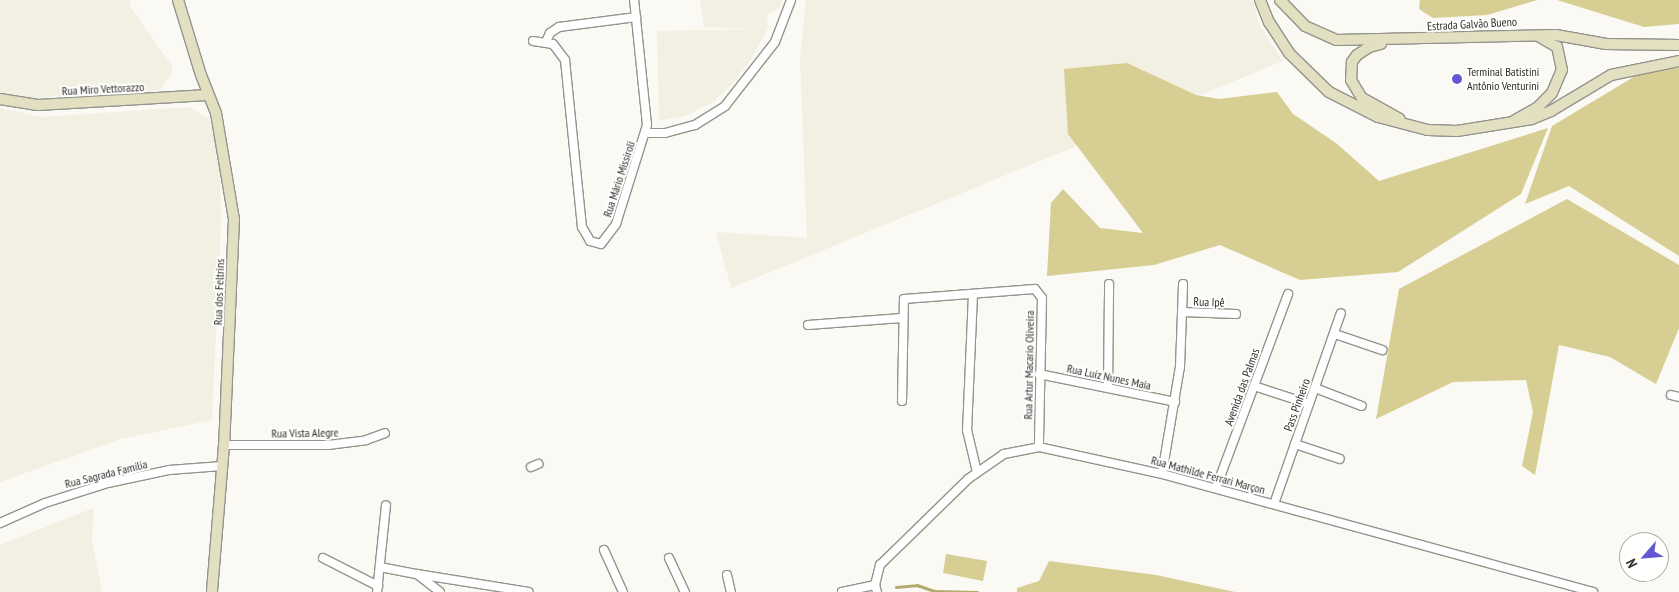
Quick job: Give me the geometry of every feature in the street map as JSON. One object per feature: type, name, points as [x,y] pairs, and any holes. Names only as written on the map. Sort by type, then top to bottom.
[{"type":"main road","name":"Rua dos Feltrins","points":[[178,0],[222,135],[234,219],[224,445],[212,592]]},
{"type":"main road","points":[[1260,0],[1280,41],[1319,84],[1366,113],[1412,126],[1457,131],[1506,125],[1551,112],[1611,75],[1679,61]]},
{"type":"main road","name":"Estrada Galvão Bueno","points":[[1280,0],[1305,26],[1336,40],[1445,38],[1520,34],[1556,35],[1616,45],[1679,44]]},
{"type":"main road","points":[[1506,125],[1538,107],[1558,82],[1562,70],[1560,52],[1551,40],[1520,34]]},
{"type":"main road","points":[[1412,126],[1368,102],[1354,86],[1352,62],[1362,51],[1374,45],[1445,38]]},
{"type":"main road","name":"Rua Miro Vettorazzo","points":[[0,100],[38,105],[208,95]]},
{"type":"street","name":"Rua Mário Missiroli","points":[[546,42],[559,49],[565,60],[582,223],[593,242],[605,242],[614,230],[646,133],[648,114],[634,0]]},
{"type":"street","points":[[646,133],[665,133],[695,125],[725,106],[774,42],[791,0]]},
{"type":"street","points":[[532,41],[546,42],[550,33],[559,28],[636,17]]},
{"type":"street","points":[[1108,388],[1109,284]]},
{"type":"street","points":[[1162,474],[1175,402],[1183,284]]},
{"type":"street","name":"Rua Artur Macario Oliveira","points":[[973,294],[1035,289],[1041,294],[1039,447]]},
{"type":"street","points":[[902,401],[902,304],[907,298],[973,294],[967,430],[977,472]]},
{"type":"street","name":"Avenida das Palmas","points":[[1216,488],[1288,294]]},
{"type":"street","name":"Rua Ipê","points":[[1182,312],[1236,314]]},
{"type":"street","name":"Pass Pinheiro","points":[[1274,504],[1341,313]]},
{"type":"street","points":[[808,325],[902,318]]},
{"type":"street","points":[[1335,334],[1382,350]]},
{"type":"street","name":"Rua Luíz Nunes Maia","points":[[1039,374],[1175,402]]},
{"type":"street","points":[[1254,386],[1309,404]]},
{"type":"street","points":[[1315,388],[1362,406]]},
{"type":"street","name":"Rua Vista Alegre","points":[[224,445],[328,446],[366,440],[385,433]]},
{"type":"street","points":[[1295,444],[1340,459]]},
{"type":"street","name":"Rua Mathilde Ferrari Marçon","points":[[876,588],[878,568],[884,561],[977,472],[1004,454],[1039,447],[1216,488],[1593,592]]},
{"type":"street","name":"Rua Sagrada Família","points":[[0,523],[45,503],[108,483],[170,470],[222,466]]},
{"type":"street","points":[[323,558],[377,589],[386,504]]},
{"type":"street","points":[[604,550],[622,592]]},
{"type":"street","points":[[669,558],[685,592]]},
{"type":"street","points":[[380,567],[529,592]]},
{"type":"street","points":[[417,574],[440,592]]},
{"type":"street","points":[[727,575],[731,592]]},
{"type":"street","points":[[842,592],[876,588]]},
{"type":"shaded area","points":[[0,0],[129,0],[131,8],[172,66],[172,73],[162,88],[156,91],[24,98],[0,93]]},
{"type":"shaded area","points":[[700,0],[782,0],[780,7],[767,14],[768,28],[751,60],[733,83],[713,102],[685,116],[659,121],[657,31],[752,29],[704,27]]},
{"type":"shaded area","points":[[806,0],[1253,0],[1259,24],[1283,61],[731,288],[716,232],[807,238],[800,58]]},
{"type":"shaded area","points":[[1420,0],[1537,0],[1487,15],[1433,18],[1419,9]]},
{"type":"shaded area","points":[[1557,0],[1679,0],[1679,24],[1644,27]]},
{"type":"shaded area","points":[[1127,63],[1196,95],[1219,99],[1277,92],[1293,114],[1336,143],[1379,181],[1548,128],[1521,194],[1398,272],[1300,280],[1220,245],[1154,265],[1047,276],[1051,203],[1063,189],[1100,228],[1143,233],[1068,134],[1064,69]]},
{"type":"shaded area","points":[[1679,68],[1679,256],[1569,186],[1525,204],[1552,126],[1647,69]]},
{"type":"shaded area","points":[[190,107],[209,119],[216,139],[220,169],[221,223],[212,420],[121,439],[0,482],[0,108],[42,117]]},
{"type":"shaded area","points":[[1567,199],[1679,265],[1679,328],[1656,384],[1610,357],[1559,345],[1535,475],[1522,466],[1533,412],[1526,380],[1453,382],[1376,419],[1399,289]]},
{"type":"shaded area","points":[[94,508],[92,540],[102,592],[0,592],[0,545]]},
{"type":"shaded area","points":[[946,554],[987,561],[983,581],[943,573]]},
{"type":"shaded area","points":[[1049,561],[1156,575],[1235,592],[1017,592],[1017,588],[1039,581]]},
{"type":"waterway","points":[[896,587],[917,585],[934,591],[977,592]]},
{"type":"place","name":"Terminal Batistini Antônio Venturini","points":[[1457,79]]}]
